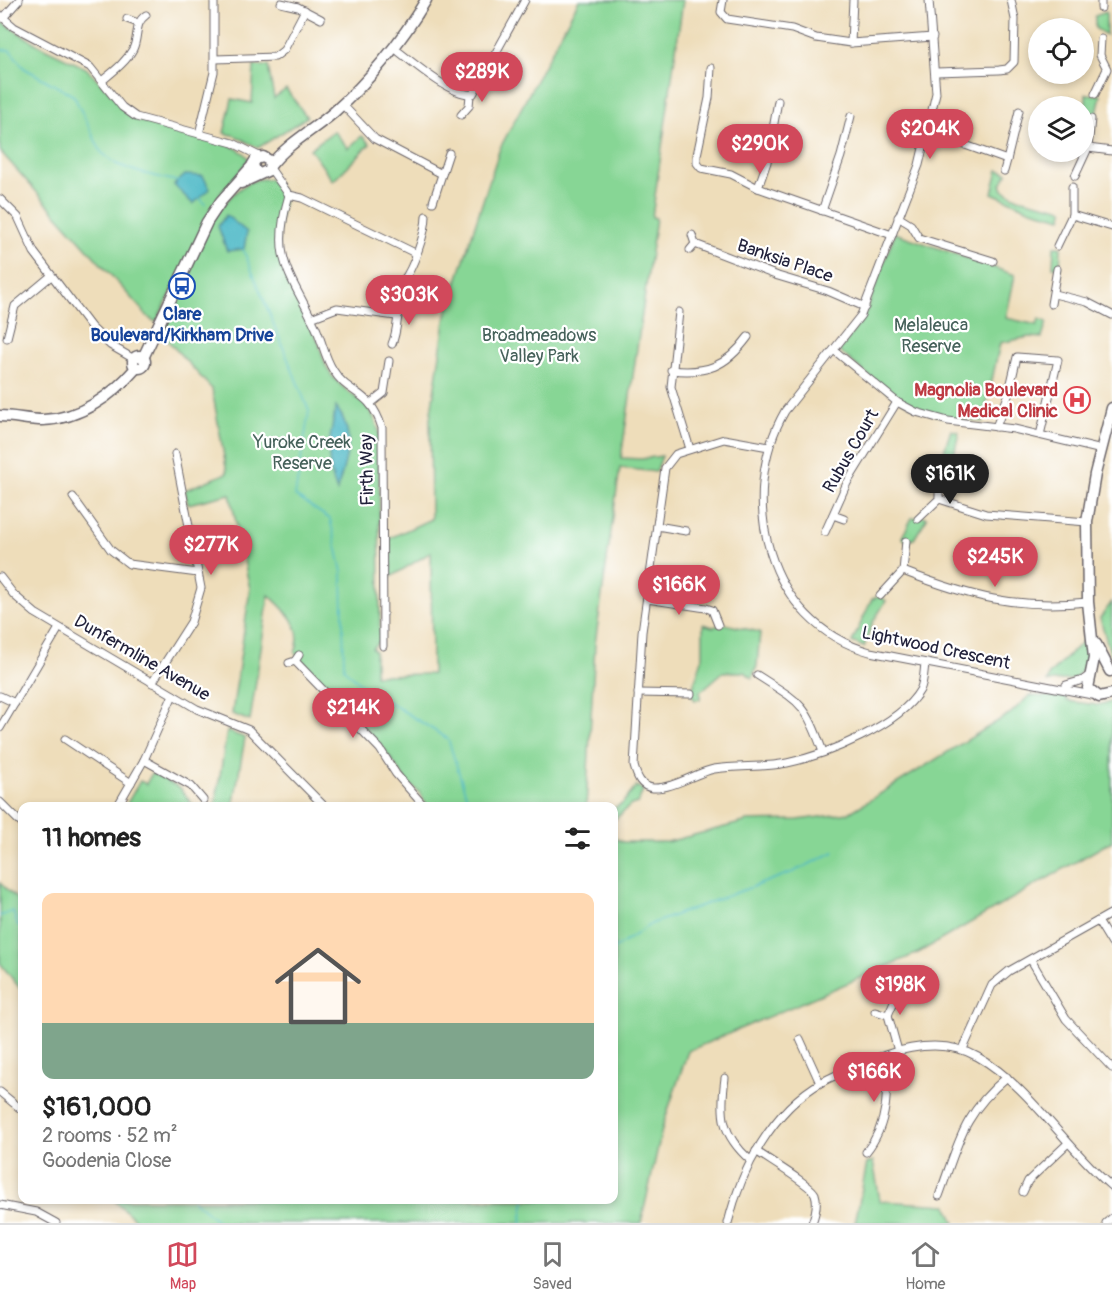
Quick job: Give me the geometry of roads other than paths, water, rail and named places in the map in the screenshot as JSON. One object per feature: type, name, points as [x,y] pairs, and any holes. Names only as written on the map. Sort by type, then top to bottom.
[{"type":"street","points":[[19,0],[2,17],[14,27],[90,67],[103,80],[122,107],[136,117],[233,143],[262,166],[289,195],[302,198],[415,253]]},
{"type":"street","points":[[200,134],[215,60],[214,0]]},
{"type":"street","points":[[0,416],[44,420],[66,416],[91,406],[118,388],[137,361],[207,222],[235,186],[342,104],[394,48],[426,0]]},
{"type":"street","points":[[461,115],[469,106],[470,95],[478,89],[525,0]]},
{"type":"street","points":[[723,0],[721,12],[728,19],[792,29],[816,38],[851,43],[933,37]]},
{"type":"street","points":[[851,43],[853,0]]},
{"type":"street","name":"Lightwood Crescent","points":[[929,0],[936,93],[928,134],[919,152],[913,177],[865,307],[835,351],[786,411],[769,447],[761,498],[764,534],[780,579],[790,596],[815,623],[847,644],[870,652],[1094,695]]},
{"type":"street","points":[[936,72],[1007,69],[1014,62],[1015,19],[1011,0]]},
{"type":"street","points":[[281,3],[305,10],[321,19]]},
{"type":"street","points":[[215,60],[275,57],[284,50],[305,10]]},
{"type":"street","points":[[103,80],[120,66],[133,49],[138,23],[146,15]]},
{"type":"street","points":[[126,19],[138,23]]},
{"type":"street","points":[[1095,94],[1110,70],[1100,55],[1101,39]]},
{"type":"street","points":[[394,48],[433,77],[470,95]]},
{"type":"street","points":[[711,68],[709,98],[697,163],[702,168],[731,174],[758,188],[891,235]]},
{"type":"street","points":[[758,188],[771,146],[778,101]]},
{"type":"street","points":[[342,104],[375,139],[442,174]]},
{"type":"street","points":[[1004,171],[1019,111]]},
{"type":"street","points":[[822,210],[841,156],[850,116]]},
{"type":"street","points":[[928,134],[1007,160]]},
{"type":"street","points":[[1094,149],[1112,151]]},
{"type":"street","points":[[433,202],[449,153]]},
{"type":"street","points":[[1075,176],[1082,162]]},
{"type":"street","points":[[1057,246],[1072,215],[1072,187]]},
{"type":"street","name":"Firth Way","points":[[289,195],[281,221],[283,261],[333,370],[340,380],[361,393],[370,404],[382,428],[383,646]]},
{"type":"street","points":[[0,200],[18,218],[34,252],[98,334],[137,361]]},
{"type":"street","points":[[1072,215],[1112,227]]},
{"type":"street","points":[[403,281],[411,271],[426,225],[426,216]]},
{"type":"street","points":[[898,217],[911,225],[919,238],[993,261]]},
{"type":"street","name":"Banksia Place","points":[[692,236],[692,247],[828,291],[865,307]]},
{"type":"street","points":[[1051,304],[1057,269]]},
{"type":"street","points":[[7,338],[15,306],[51,276]]},
{"type":"street","points":[[1054,294],[1087,302],[1112,315]]},
{"type":"street","points":[[392,344],[396,334],[396,316],[401,299]]},
{"type":"street","points":[[311,318],[338,308],[396,316]]},
{"type":"street","points":[[679,312],[670,370],[674,403],[690,449]]},
{"type":"street","points":[[670,370],[694,372],[712,368],[728,358],[748,337]]},
{"type":"street","points":[[835,351],[897,402],[935,419],[1040,435],[1102,450]]},
{"type":"street","points":[[996,427],[1008,396],[1017,357],[1058,360],[1040,435]]},
{"type":"street","points":[[370,404],[384,393],[389,361]]},
{"type":"street","name":"Rubus Court","points":[[825,532],[868,447],[897,402]]},
{"type":"street","points":[[1112,408],[1087,522],[1088,602],[1093,635],[1088,688],[1094,695],[1103,698],[1112,694]]},
{"type":"street","points":[[769,447],[723,439],[676,454],[666,468],[647,599],[638,693],[634,766],[637,778],[643,785],[652,788],[715,769],[785,763],[859,739],[911,702],[921,687],[925,663]]},
{"type":"street","points":[[152,683],[190,622],[201,588],[175,454]]},
{"type":"street","points":[[918,519],[939,499],[939,475]]},
{"type":"street","points":[[73,497],[111,550],[129,564],[198,573]]},
{"type":"street","points":[[939,499],[986,514],[1087,522]]},
{"type":"street","name":"Rubus Court","points":[[833,515],[844,519]]},
{"type":"street","points":[[657,526],[686,531]]},
{"type":"street","points":[[880,596],[903,571],[906,541]]},
{"type":"street","points":[[903,571],[957,592],[992,600],[1055,605],[1088,602]]},
{"type":"street","name":"Dunfermline Avenue","points":[[0,577],[14,594],[35,613],[197,710],[249,730],[320,802]]},
{"type":"street","points":[[647,599],[712,610],[718,625]]},
{"type":"street","points":[[0,728],[59,627]]},
{"type":"street","points":[[1093,635],[1111,672]]},
{"type":"street","points":[[294,659],[380,749],[396,774],[421,802]]},
{"type":"street","points":[[1091,674],[1101,669],[1111,672]]},
{"type":"street","name":"Lightwood Crescent","points":[[1054,686],[1072,684],[1091,674]]},
{"type":"street","points":[[757,675],[805,709],[823,752]]},
{"type":"street","points":[[638,693],[691,694]]},
{"type":"street","points":[[120,802],[144,760],[173,695]]},
{"type":"street","points":[[0,696],[15,703]]},
{"type":"street","points":[[65,739],[131,783]]},
{"type":"street","points":[[144,760],[191,786],[203,800]]},
{"type":"street","points":[[0,802],[18,820]]},
{"type":"street","points":[[963,1049],[992,985],[1009,971],[1112,913]]},
{"type":"street","points":[[1098,921],[1112,944]]},
{"type":"street","points":[[1031,960],[1066,1019],[1112,1068]]},
{"type":"street","points":[[898,1051],[888,1015],[904,979]]},
{"type":"street","points":[[875,1011],[888,1015]]},
{"type":"street","points":[[800,1039],[820,1083]]},
{"type":"street","points":[[728,1223],[750,1160],[786,1112],[820,1083],[858,1065],[898,1051],[927,1046],[963,1049],[1007,1077],[1067,1144],[1112,1187]]},
{"type":"street","points":[[866,1152],[876,1140],[887,1103],[885,1056]]},
{"type":"street","points":[[939,1196],[972,1112],[983,1097],[1007,1077]]},
{"type":"street","points":[[725,1078],[721,1106],[723,1121],[729,1137],[750,1160]]},
{"type":"street","points":[[0,1092],[18,1107]]},
{"type":"street","points":[[1023,1192],[1028,1181],[1067,1144]]},
{"type":"street","points":[[756,1151],[805,1184],[815,1194],[816,1211],[812,1223]]},
{"type":"street","points":[[0,1205],[36,1212],[56,1223]]},
{"type":"street","points":[[1106,1223],[1112,1218]]},
{"type":"water","points":[[185,175],[203,176],[210,189],[193,204],[174,185]]},
{"type":"water","points":[[226,215],[247,232],[244,249],[227,251],[218,226]]},
{"type":"water","points":[[336,407],[343,417],[348,438],[346,458],[337,491],[329,459],[331,430]]},
{"type":"waterway","points":[[0,50],[10,50],[24,68],[74,96],[101,152],[116,164],[180,182]]},
{"type":"waterway","points":[[199,197],[205,204]]},
{"type":"waterway","points":[[243,249],[309,411],[295,496],[330,519],[342,572],[344,669],[365,687],[448,739],[468,802]]},
{"type":"waterway","points":[[618,946],[651,924],[793,872],[834,852]]},
{"type":"waterway","points":[[0,916],[13,911],[18,925]]},
{"type":"waterway","points":[[198,1204],[220,1223]]},
{"type":"waterway","points":[[521,1223],[524,1204]]},
{"type":"place","name":"Clare Boulevard/Kirkham Drive","points":[[182,286]]},
{"type":"place","name":"Magnolia Boulevard Medical Clinic","points":[[1077,400]]},
{"type":"park label","name":"Melaleuca Reserve","points":[[931,335]]},
{"type":"park label","name":"Broadmeadows Valley Park","points":[[539,345]]},
{"type":"park label","name":"Yuroke Creek Reserve","points":[[302,452]]}]
